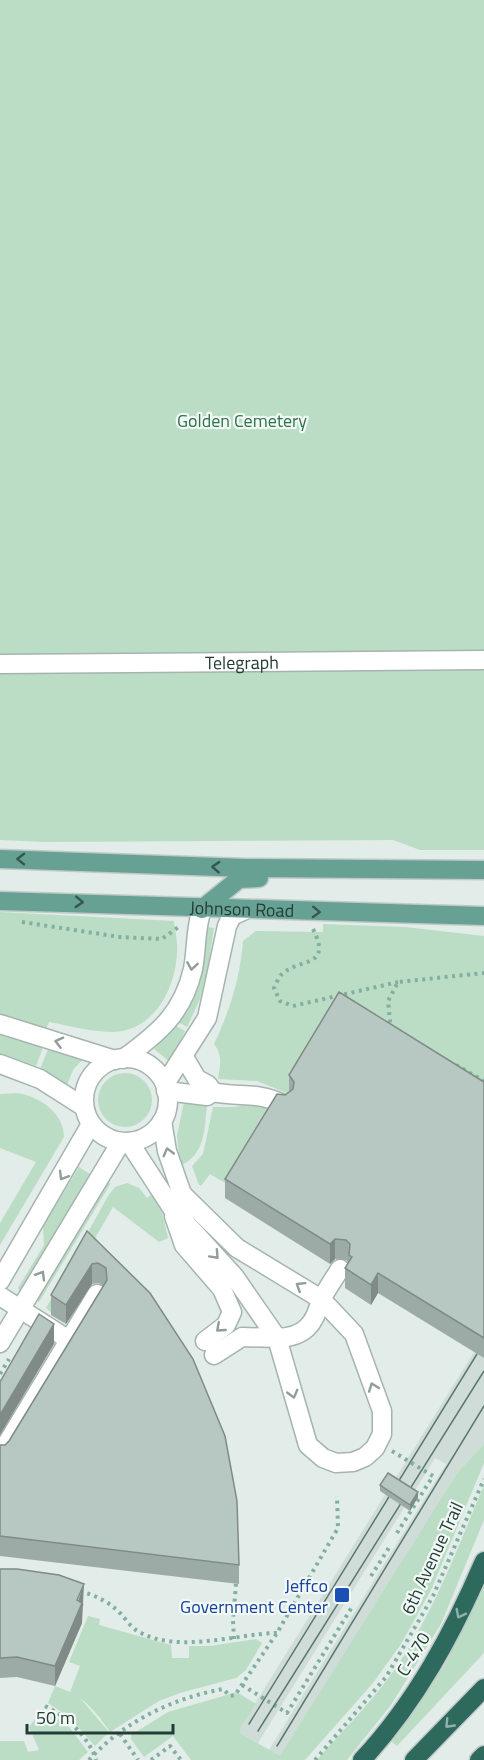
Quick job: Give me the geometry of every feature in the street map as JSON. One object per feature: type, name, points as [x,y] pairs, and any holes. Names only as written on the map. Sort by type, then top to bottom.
[{"type":"highway","name":"C-470","points":[[362,1760],[403,1710],[435,1662],[463,1611],[484,1561]]},
{"type":"highway","points":[[414,1760],[484,1688]]},
{"type":"highway","points":[[479,1760],[484,1755]]},
{"type":"main road","points":[[0,859],[405,872]]},
{"type":"main road","points":[[202,909],[239,879],[484,870]]},
{"type":"main road","name":"Johnson Road","points":[[0,901],[484,916]]},
{"type":"street","name":"Telegraph","points":[[0,664],[484,660]]},
{"type":"street","points":[[202,909],[197,925],[193,967],[182,1004],[152,1038],[95,1071],[88,1081],[84,1107],[91,1124],[99,1133],[125,1142],[146,1137],[162,1121],[166,1110],[166,1088],[207,1018],[227,926],[232,916],[245,910]]},
{"type":"street","points":[[0,1024],[119,1059],[141,1061],[152,1067],[166,1088],[207,1096],[213,1092]]},
{"type":"street","points":[[184,1057],[197,1079],[208,1085],[213,1092],[230,1096],[265,1095],[283,1104]]},
{"type":"street","points":[[0,1064],[40,1079],[84,1107]]},
{"type":"street","points":[[125,1142],[172,1208],[234,1276],[278,1338],[308,1445],[323,1458],[336,1463],[353,1462],[365,1457],[375,1448],[382,1434],[381,1410],[354,1334],[321,1299],[237,1248],[182,1194],[167,1151],[162,1121]]},
{"type":"street","points":[[0,1281],[91,1124]]},
{"type":"street","points":[[0,1343],[125,1142]]},
{"type":"street","points":[[172,1208],[184,1245],[222,1289],[232,1312],[226,1325],[209,1348],[242,1337],[292,1337],[316,1319],[321,1299],[339,1269]]},
{"type":"street","points":[[0,1455],[7,1426],[69,1340],[97,1293]]},
{"type":"street","points":[[0,1296],[69,1340]]},
{"type":"path","points":[[19,922],[120,937],[162,939],[181,926]]},
{"type":"path","points":[[301,928],[312,928],[320,942],[319,951],[315,959],[282,974],[274,988],[280,1001],[293,1006],[398,982],[484,973]]},
{"type":"path","points":[[392,1030],[388,1001],[398,982]]},
{"type":"path","points":[[330,998],[341,1004]]},
{"type":"path","points":[[381,1025],[402,1036]]},
{"type":"path","points":[[453,1064],[484,1081]]},
{"type":"path","points":[[389,1449],[433,1476],[397,1533]]},
{"type":"path","name":"6th Avenue Trail","points":[[315,1760],[386,1677],[433,1596],[484,1479]]},
{"type":"path","points":[[89,1760],[120,1733],[159,1708],[201,1693],[223,1689],[230,1696],[235,1695],[276,1633],[338,1527],[337,1496]]},
{"type":"path","points":[[370,1576],[390,1546]]},
{"type":"path","points":[[234,1639],[236,1584]]},
{"type":"path","points":[[72,1588],[100,1597],[112,1605],[135,1630],[163,1640],[215,1641],[276,1633]]},
{"type":"path","points":[[241,1685],[286,1713],[352,1607]]},
{"type":"path","points":[[45,1706],[71,1724],[96,1760]]},
{"type":"path","points":[[120,1733],[138,1760]]},
{"type":"path","points":[[151,1760],[170,1746],[181,1760]]},
{"type":"shaded area","points":[[474,1352],[484,1358],[484,1444],[457,1473],[280,1757],[269,1750],[446,1464],[435,1458],[258,1743],[240,1733],[241,1726]]},
{"type":"green space","name":"Golden Cemetery","points":[[0,0],[484,0],[484,850],[420,850],[393,840],[45,842],[0,840]]},
{"type":"green space","points":[[0,912],[174,921],[177,953],[167,994],[151,1016],[140,1024],[128,1030],[114,1032],[89,1030],[49,1022],[46,1030],[0,1015]]},
{"type":"green space","points":[[323,924],[405,927],[484,936],[484,1102],[289,1094],[257,1081],[218,1079],[220,1057],[214,1044],[233,994],[243,941],[256,931],[323,932]]},
{"type":"green space","points":[[205,927],[214,928],[208,967],[200,999],[187,1027],[178,1022],[186,1009]]},
{"type":"green space","points":[[176,1026],[185,1031],[170,1062],[154,1049]]},
{"type":"green space","points":[[0,1031],[44,1045],[36,1066],[0,1055]]},
{"type":"green space","points":[[49,1047],[84,1058],[73,1070],[67,1085],[40,1069]]},
{"type":"green space","points":[[125,1073],[135,1075],[144,1081],[150,1090],[152,1100],[150,1110],[144,1119],[135,1125],[125,1127],[115,1125],[106,1119],[100,1110],[98,1100],[100,1090],[106,1081],[115,1075]]},
{"type":"green space","points":[[18,1093],[34,1098],[49,1108],[60,1121],[64,1137],[0,1245],[0,1223],[36,1162],[0,1148],[0,1094]]},
{"type":"green space","points":[[185,1097],[207,1105],[204,1132],[199,1148],[189,1161],[180,1166],[177,1136]]},
{"type":"green space","points":[[261,1102],[273,1103],[232,1187],[210,1174],[201,1186],[199,1185],[192,1166],[203,1154],[213,1107],[235,1107]]},
{"type":"green space","points":[[79,1167],[91,1175],[25,1287],[20,1291],[18,1288],[44,1245],[43,1226]]},
{"type":"green space","points":[[111,1183],[39,1302],[37,1301],[37,1293],[102,1184]]},
{"type":"green space","points":[[127,1183],[139,1188],[147,1198],[154,1193],[160,1203],[168,1238],[159,1242],[113,1207],[52,1313],[46,1308],[108,1196],[115,1187]]},
{"type":"green space","points":[[484,1444],[484,1463],[431,1590],[401,1644],[373,1683],[305,1760],[191,1760],[173,1736],[144,1757],[131,1739],[131,1735],[168,1712],[237,1692],[256,1704],[241,1726],[240,1733],[280,1756],[457,1473]]},
{"type":"green space","points":[[484,1485],[484,1520],[441,1624],[391,1705],[347,1760],[317,1760],[379,1691],[411,1645],[445,1578]]},
{"type":"green space","points":[[484,1588],[484,1653],[397,1746],[392,1742],[444,1666]]},
{"type":"green space","points":[[88,1616],[100,1619],[99,1625],[171,1645],[172,1658],[189,1658],[189,1646],[210,1646],[256,1639],[262,1643],[246,1670],[236,1678],[159,1701],[110,1732],[89,1705],[80,1698],[109,1732],[95,1746],[69,1717],[48,1703],[55,1686],[70,1692],[80,1666],[69,1662]]},
{"type":"green space","points":[[43,1709],[67,1724],[88,1752],[79,1760],[0,1760],[0,1741],[24,1741],[28,1752],[39,1750],[29,1727]]},
{"type":"building","points":[[339,992],[484,1082],[484,1338],[378,1273],[371,1285],[345,1268],[352,1257],[349,1255],[350,1244],[346,1240],[335,1239],[330,1244],[225,1179],[277,1094],[285,1095],[293,1089],[294,1082],[289,1075]]},
{"type":"building","points":[[87,1231],[150,1293],[193,1359],[225,1436],[237,1501],[239,1565],[0,1536],[0,1445],[5,1445],[9,1441],[107,1280],[106,1268],[98,1263],[92,1264],[66,1305],[51,1295]]},
{"type":"building","points":[[39,1314],[54,1324],[0,1415],[0,1382]]},
{"type":"building","points":[[388,1473],[418,1492],[410,1505],[380,1485]]},
{"type":"building","points":[[0,1569],[59,1575],[84,1584],[77,1600],[82,1603],[55,1666],[17,1657],[0,1658]]},
{"type":"tram line","points":[[249,1724],[477,1354]]},
{"type":"tram line","points":[[258,1731],[484,1371]]},
{"type":"tram line","points":[[277,1746],[484,1406]]},
{"type":"place","name":"Jeffco Government Center","points":[[342,1595]]}]
